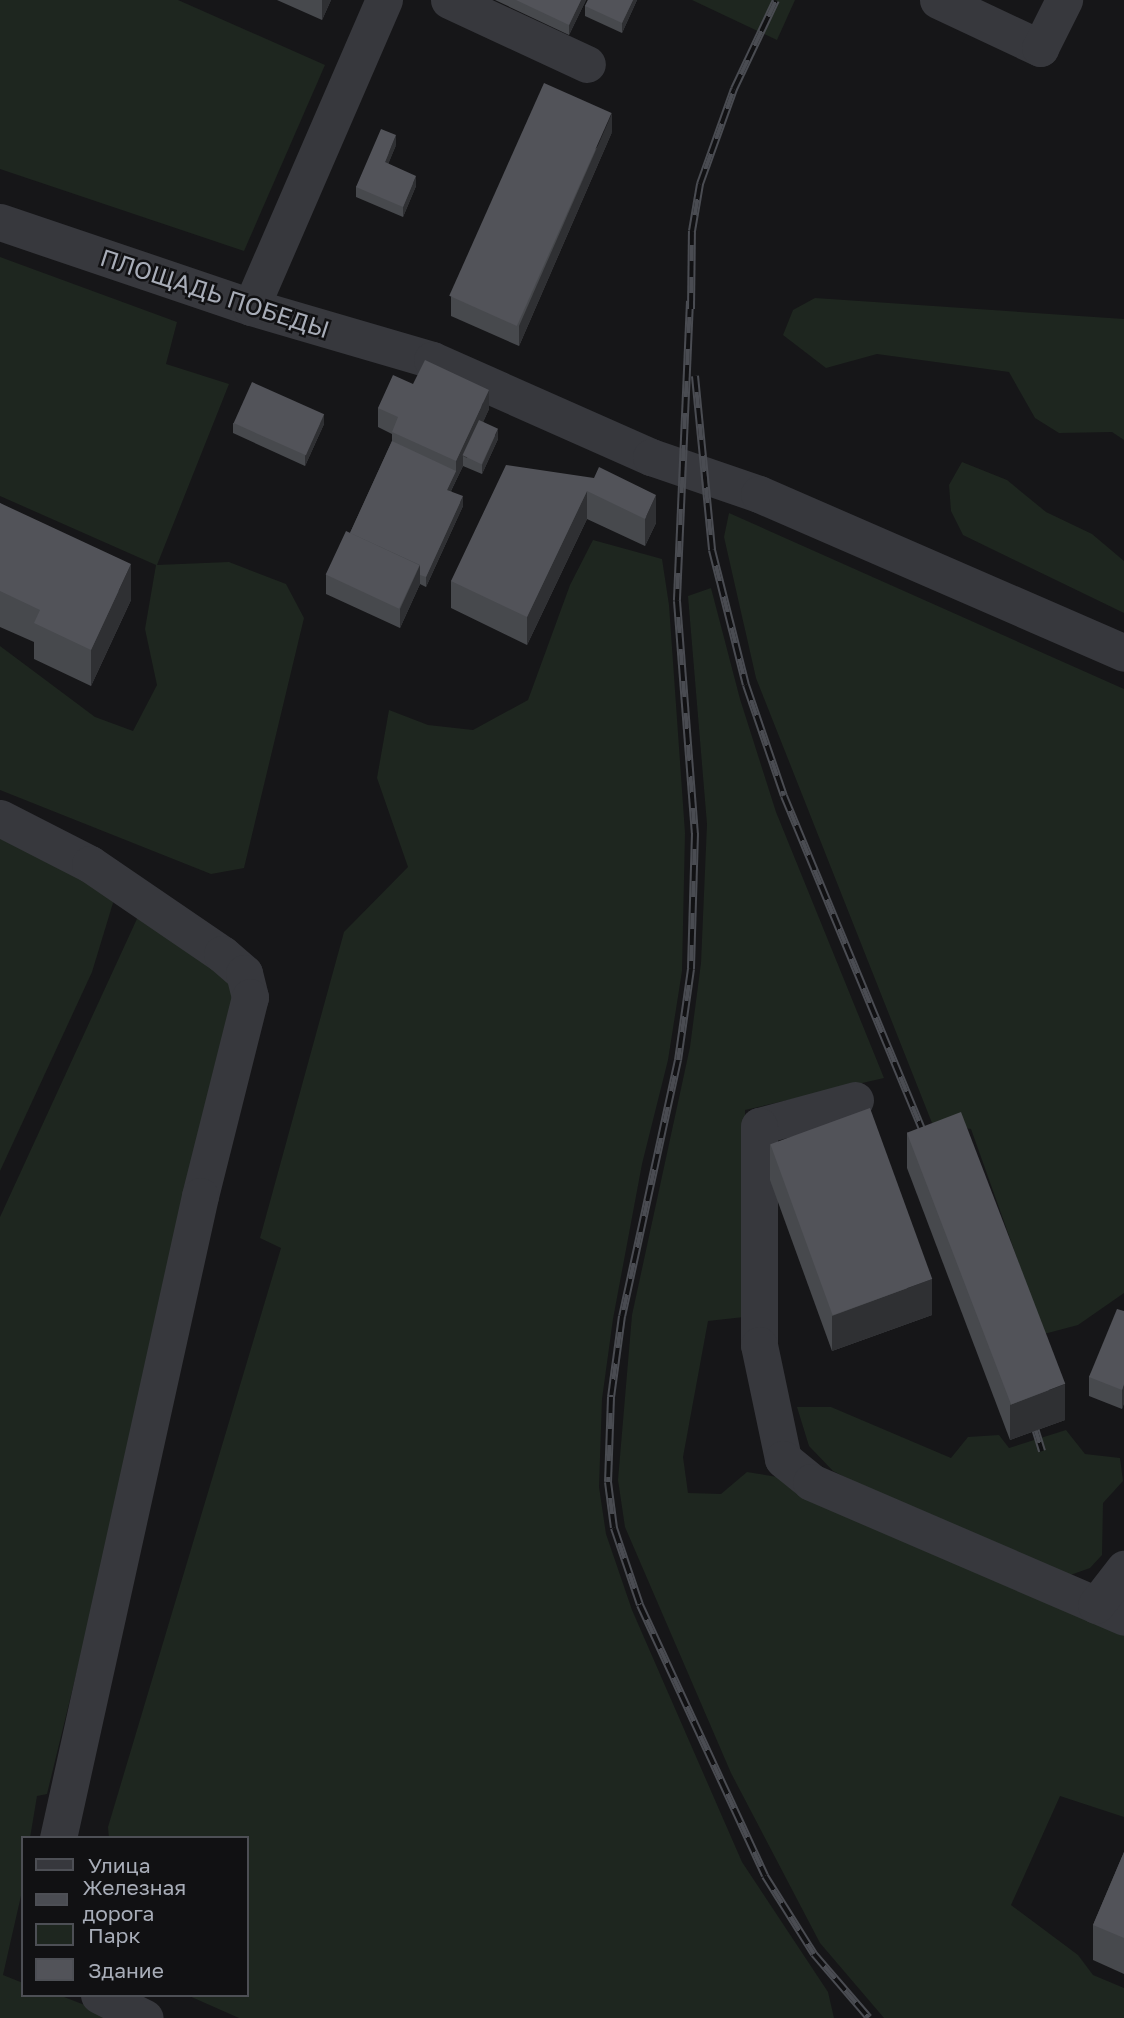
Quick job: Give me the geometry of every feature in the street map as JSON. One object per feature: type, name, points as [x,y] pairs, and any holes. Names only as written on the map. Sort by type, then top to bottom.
[{"type":"street","points":[[251,307],[384,0]]},
{"type":"street","points":[[449,0],[587,64]]},
{"type":"street","points":[[938,0],[1040,48],[1064,0]]},
{"type":"street","name":"ПЛОЩАДЬ ПОБЕДЫ","points":[[0,222],[251,307],[432,360],[651,457],[759,494],[1124,653]]},
{"type":"street","points":[[0,818],[90,864],[222,954],[244,972],[250,997],[197,1210],[58,1836]]},
{"type":"street","points":[[855,1100],[759,1126],[759,1345],[783,1459],[811,1482],[1110,1611],[1124,1569]]},
{"type":"street","points":[[103,1997],[145,2018]]},
{"type":"green space","points":[[0,0],[178,0],[325,65],[244,251],[0,169]]},
{"type":"green space","points":[[692,0],[795,0],[777,40]]},
{"type":"green space","points":[[0,257],[177,322],[166,364],[229,384],[157,565],[229,562],[286,584],[304,618],[244,868],[211,874],[0,790],[0,646],[95,717],[133,731],[157,685],[145,629],[156,565],[0,496]]},
{"type":"green space","points":[[815,298],[1124,319],[1124,440],[1112,432],[1059,433],[1035,418],[1009,372],[877,354],[826,368],[783,335],[793,310]]},
{"type":"green space","points":[[962,462],[1007,480],[1046,512],[1092,534],[1124,561],[1124,613],[963,535],[951,511],[949,485]]},
{"type":"green space","points":[[729,513],[1124,689],[1124,1293],[1078,1325],[1044,1334],[971,1129],[932,1123],[756,678],[724,537]]},
{"type":"green space","points":[[593,540],[662,559],[669,605],[685,833],[682,971],[668,1060],[642,1164],[613,1319],[602,1399],[599,1487],[606,1534],[632,1610],[742,1862],[828,1992],[834,2018],[239,2018],[192,1997],[248,1997],[248,1836],[109,1836],[108,1827],[281,1248],[260,1238],[344,932],[408,867],[377,778],[389,710],[428,725],[473,730],[528,700],[570,585]]},
{"type":"green space","points":[[711,588],[740,699],[776,812],[884,1078],[745,1110],[744,1317],[708,1321],[683,1457],[688,1493],[721,1494],[747,1472],[790,1479],[1124,1633],[1124,1817],[1060,1796],[1011,1905],[1078,1955],[1093,1975],[1124,1988],[1124,2018],[884,2018],[820,1943],[731,1773],[625,1527],[618,1480],[632,1315],[690,1047],[701,963],[707,824],[688,596]]},
{"type":"green space","points":[[0,827],[116,893],[92,972],[0,1171]]},
{"type":"green space","points":[[141,910],[228,975],[240,1001],[47,1794],[37,1796],[30,1836],[21,1836],[21,1896],[3,1975],[21,1982],[21,1997],[64,1997],[118,2018],[0,2018],[0,1217]]},
{"type":"green space","points":[[797,1407],[831,1407],[951,1458],[968,1437],[999,1435],[1009,1448],[1066,1430],[1085,1454],[1120,1458],[1123,1481],[1103,1503],[1102,1555],[1090,1568],[1062,1578],[954,1532],[833,1471],[809,1446]]},
{"type":"building","points":[[516,0],[581,0],[569,25]]},
{"type":"building","points":[[588,0],[633,0],[622,23],[585,6]]},
{"type":"building","points":[[544,83],[612,113],[517,326],[449,296]]},
{"type":"building","points":[[381,129],[396,135],[385,162],[416,176],[403,207],[356,187]]},
{"type":"building","points":[[425,360],[489,390],[456,461],[392,432],[398,417],[378,408],[393,375],[413,384]]},
{"type":"building","points":[[252,382],[324,414],[306,455],[234,423]]},
{"type":"building","points":[[479,420],[498,429],[482,464],[463,455]]},
{"type":"building","points":[[392,441],[456,471],[447,490],[463,496],[426,577],[420,575],[420,565],[350,533]]},
{"type":"building","points":[[506,465],[594,478],[599,467],[656,495],[645,519],[587,491],[527,617],[451,581]]},
{"type":"building","points":[[0,503],[131,564],[91,650],[34,623],[40,610],[0,591]]},
{"type":"building","points":[[346,531],[419,565],[399,609],[326,575]]},
{"type":"building","points":[[870,1108],[932,1279],[833,1315],[770,1144]]},
{"type":"building","points":[[961,1112],[1065,1384],[1011,1404],[907,1133]]},
{"type":"building","points":[[1117,1309],[1124,1311],[1122,1390],[1089,1377]]},
{"type":"building","points":[[1124,1852],[1124,1938],[1093,1925]]},
{"type":"railway","points":[[691,309],[692,231],[700,184],[734,89],[776,0]]},
{"type":"railway","points":[[690,301],[677,601],[695,833],[691,969],[678,1060],[622,1316],[611,1397],[608,1482],[614,1528],[640,1605],[765,1876],[814,1954],[869,2018]]},
{"type":"railway","points":[[695,376],[712,550],[746,685],[784,796],[928,1144]]},
{"type":"railway","points":[[1030,1412],[1042,1451]]}]
